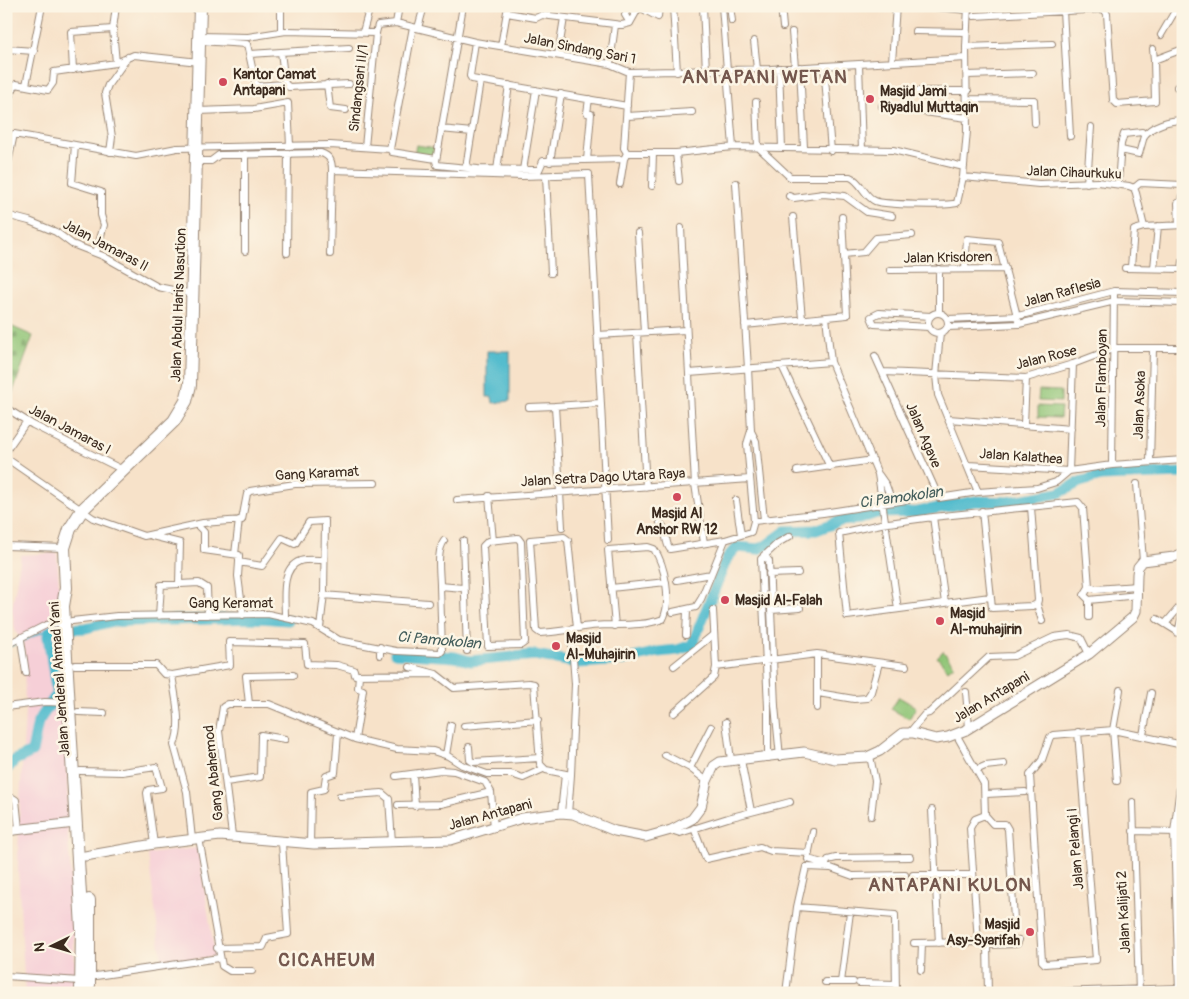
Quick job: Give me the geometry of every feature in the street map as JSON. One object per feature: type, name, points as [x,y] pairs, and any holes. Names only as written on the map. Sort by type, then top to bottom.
[{"type":"highway","name":"Jalan Abdul Haris Nasution","points":[[66,588],[64,548],[70,529],[82,510],[164,433],[186,402],[192,370],[200,6]]},
{"type":"highway","name":"Jalan Jenderal Ahmad Yani","points":[[66,588],[71,603],[68,623],[90,925],[83,984]]},
{"type":"highway","name":"Jalan Jenderal Ahmad Yani","points":[[69,638],[75,665],[75,823],[82,928],[83,984],[89,993]]},
{"type":"main road","points":[[1182,989],[1176,832],[1183,780]]},
{"type":"street","points":[[26,85],[42,6]]},
{"type":"street","points":[[116,6],[113,29],[116,63]]},
{"type":"street","points":[[281,6],[281,31]]},
{"type":"street","points":[[363,32],[370,6]]},
{"type":"street","points":[[199,38],[248,37],[281,31],[376,32],[378,24],[396,23],[399,6]]},
{"type":"street","points":[[390,149],[416,28],[424,6]]},
{"type":"street","points":[[462,6],[436,159],[439,166],[497,170],[540,170],[543,161],[587,160],[733,147],[804,148],[831,151],[902,151],[964,166]]},
{"type":"street","points":[[628,6],[625,15],[630,23]]},
{"type":"street","points":[[630,23],[639,7],[658,17],[659,6]]},
{"type":"street","points":[[673,6],[677,72]]},
{"type":"street","points":[[703,6],[706,71]]},
{"type":"street","points":[[722,6],[733,147]]},
{"type":"street","points":[[730,6],[732,21]]},
{"type":"street","points":[[781,6],[783,27]]},
{"type":"street","points":[[892,62],[896,6]]},
{"type":"street","points":[[756,102],[758,147],[790,177],[850,177],[869,197],[880,202],[952,205],[957,203],[963,177],[968,118],[967,9],[924,6]]},
{"type":"street","points":[[1161,35],[1178,6]]},
{"type":"street","points":[[974,16],[1045,9],[1104,8],[1107,14],[1113,100],[1115,104],[1155,101],[1153,49]]},
{"type":"street","points":[[501,46],[507,10],[536,18],[542,15],[615,25],[630,23]]},
{"type":"street","points":[[1063,10],[1070,136]]},
{"type":"street","points":[[558,55],[564,18]]},
{"type":"street","name":"Jalan Sindang Sari 1","points":[[396,23],[476,42],[610,64],[629,72],[859,65],[966,58]]},
{"type":"street","points":[[610,64],[615,25]]},
{"type":"street","points":[[73,70],[71,32],[113,29]]},
{"type":"street","points":[[915,30],[966,32]]},
{"type":"street","name":"Sindangsari II/1","points":[[365,147],[376,32]]},
{"type":"street","points":[[792,32],[804,148]]},
{"type":"street","points":[[199,38],[247,44],[256,86],[285,84],[289,87],[349,84]]},
{"type":"street","points":[[754,41],[757,69]]},
{"type":"street","points":[[476,42],[470,76],[472,80],[627,106]]},
{"type":"street","points":[[966,47],[1052,44]]},
{"type":"street","points":[[250,54],[349,48]]},
{"type":"street","points":[[1154,60],[1183,49]]},
{"type":"street","points":[[6,50],[34,51]]},
{"type":"street","points":[[281,52],[285,84]]},
{"type":"street","points":[[6,102],[16,84],[48,90],[53,83],[54,72],[116,63],[134,55],[199,62]]},
{"type":"street","points":[[110,152],[112,137],[105,93],[108,85],[128,57]]},
{"type":"street","points":[[859,65],[862,150]]},
{"type":"street","points":[[824,66],[826,111],[831,133],[831,151]]},
{"type":"street","points":[[779,68],[782,148]]},
{"type":"street","points":[[620,184],[625,156],[629,72]]},
{"type":"street","points":[[967,75],[1033,73]]},
{"type":"street","points":[[466,168],[480,81]]},
{"type":"street","points":[[327,84],[330,108],[346,110]]},
{"type":"street","points":[[497,170],[509,86]]},
{"type":"street","points":[[523,170],[536,90]]},
{"type":"street","points":[[889,91],[968,91]]},
{"type":"street","points":[[550,162],[561,94]]},
{"type":"street","points":[[587,160],[591,114],[587,113],[589,99]]},
{"type":"street","points":[[968,99],[1034,100],[1035,123]]},
{"type":"street","points":[[198,111],[254,109],[288,103],[290,146]]},
{"type":"street","points":[[882,106],[968,118]]},
{"type":"street","points":[[626,116],[692,112]]},
{"type":"street","points":[[1121,150],[1139,154],[1144,136],[1148,131],[1170,121],[1183,120]]},
{"type":"street","points":[[1087,183],[1091,127]]},
{"type":"street","points":[[442,129],[472,132]]},
{"type":"street","points":[[6,132],[39,140],[110,152],[146,155],[175,148],[211,161],[219,155],[288,153],[321,153],[328,155],[332,162],[330,254]]},
{"type":"street","points":[[1118,184],[1124,134],[1142,132],[1144,136]]},
{"type":"street","points":[[6,164],[8,163],[14,134]]},
{"type":"street","points":[[75,146],[72,183],[101,192],[101,215],[104,225],[96,253]]},
{"type":"street","points":[[198,155],[290,146],[365,147],[390,149],[392,152],[436,159]]},
{"type":"street","points":[[676,152],[679,181]]},
{"type":"street","points":[[287,253],[288,153]]},
{"type":"street","points":[[652,186],[653,153]]},
{"type":"street","points":[[245,154],[245,251]]},
{"type":"street","points":[[332,170],[546,176],[589,174],[608,540]]},
{"type":"street","points":[[546,176],[551,273]]},
{"type":"street","name":"Jalan Cihaurkuku","points":[[963,177],[1020,183],[1118,184],[1134,188],[1144,227]]},
{"type":"street","points":[[660,523],[664,527],[670,549],[724,540],[751,532],[754,521],[747,444],[750,431],[748,368],[736,183]]},
{"type":"street","points":[[1134,188],[1140,183],[1183,184]]},
{"type":"street","points":[[854,201],[859,186]]},
{"type":"street","points":[[789,196],[794,198],[830,194],[845,196],[867,212],[892,216]]},
{"type":"street","points":[[1183,194],[1182,201],[1178,203],[1181,225],[1144,227],[1134,230],[1128,268],[1183,269],[1183,260]]},
{"type":"street","name":"Jalan Jamaras II","points":[[6,215],[47,228],[81,249],[96,253],[158,287],[194,294]]},
{"type":"street","points":[[792,216],[802,319]]},
{"type":"street","points":[[745,325],[847,314],[842,217]]},
{"type":"street","points":[[1154,268],[1158,226]]},
{"type":"street","points":[[681,228],[695,484],[704,543]]},
{"type":"street","points":[[638,233],[646,487]]},
{"type":"street","points":[[844,254],[864,252],[876,238],[912,234]]},
{"type":"street","points":[[965,268],[966,239],[998,242],[1019,324]]},
{"type":"street","points":[[939,269],[939,313]]},
{"type":"street","name":"Jalan Krisdoren","points":[[890,270],[1006,269]]},
{"type":"street","name":"Jalan Raflesia","points":[[948,319],[1018,316],[1114,291],[1183,293]]},
{"type":"street","name":"Jalan Flamboyan","points":[[1112,465],[1115,348],[1114,291]]},
{"type":"street","name":"Jalan Raflesia","points":[[948,327],[1019,324],[1114,301],[1183,303]]},
{"type":"street","points":[[939,313],[931,316],[878,313],[871,317],[874,324],[929,327],[935,333],[940,334]]},
{"type":"street","points":[[939,313],[948,319],[948,327],[940,334],[936,375],[938,395],[978,492]]},
{"type":"street","points":[[929,327],[931,316]]},
{"type":"street","points":[[826,317],[831,362],[874,460],[878,474],[898,610]]},
{"type":"street","points":[[597,335],[686,330]]},
{"type":"street","name":"Jalan Rose","points":[[883,372],[1026,378],[1074,364],[1115,348],[1183,348]]},
{"type":"street","name":"Jalan Asoka","points":[[1150,462],[1153,349]]},
{"type":"street","points":[[875,356],[883,372]]},
{"type":"street","points":[[689,373],[831,362]]},
{"type":"street","points":[[1074,364],[1069,471],[1112,465],[1183,460]]},
{"type":"street","points":[[782,366],[830,467]]},
{"type":"street","name":"Jalan Agave","points":[[883,372],[937,496],[942,498],[978,492]]},
{"type":"street","points":[[1024,424],[1026,378]]},
{"type":"street","points":[[529,407],[600,403]]},
{"type":"street","points":[[555,406],[562,527]]},
{"type":"street","name":"Jalan Jamaras I","points":[[6,408],[27,421],[123,470]]},
{"type":"street","points":[[949,420],[1071,428]]},
{"type":"street","points":[[6,451],[27,421]]},
{"type":"street","points":[[750,431],[756,441],[764,520]]},
{"type":"street","points":[[6,458],[93,518],[126,531],[180,543],[178,584]]},
{"type":"street","points":[[797,471],[874,460]]},
{"type":"street","name":"Jalan Kalathea","points":[[968,465],[1069,471]]},
{"type":"street","name":"Jalan Kalathea","points":[[978,492],[1047,486],[1063,478],[1069,471]]},
{"type":"street","points":[[878,474],[886,485],[892,502]]},
{"type":"street","name":"Jalan Setra Dago Utara Raya","points":[[456,500],[489,496],[559,493],[750,479]]},
{"type":"street","name":"Gang Karamat","points":[[238,520],[243,519],[247,494],[250,491],[294,484],[375,483]]},
{"type":"street","points":[[1137,484],[1143,560],[1174,557],[1183,553]]},
{"type":"street","points":[[489,496],[493,540]]},
{"type":"street","points":[[736,500],[741,535]]},
{"type":"street","points":[[754,521],[883,506],[892,502],[907,500]]},
{"type":"street","points":[[990,598],[847,616],[839,533],[885,520],[1078,502],[1084,508],[1089,587],[1084,595],[1089,600],[1089,617]]},
{"type":"street","points":[[1031,507],[1034,605],[1042,621]]},
{"type":"street","points":[[982,511],[990,604],[996,609],[1034,605]]},
{"type":"street","points":[[933,517],[944,603]]},
{"type":"street","points":[[152,536],[176,527],[238,520],[235,554]]},
{"type":"street","points":[[239,562],[264,565],[282,538],[295,544],[309,522],[325,521],[320,628]]},
{"type":"street","points":[[197,525],[204,532],[204,550],[239,556],[238,576],[243,615]]},
{"type":"street","points":[[780,757],[778,730],[772,707],[765,660],[761,563],[764,555],[790,536]]},
{"type":"street","points":[[564,813],[575,684],[574,630],[568,540],[564,537],[530,540],[538,633],[574,630],[615,626],[663,619],[666,582],[662,561],[652,547],[612,550],[608,553],[615,626]]},
{"type":"street","points":[[520,539],[525,642],[521,645],[491,647],[487,644],[482,548],[488,541],[493,540],[520,539]]},
{"type":"street","points":[[463,540],[463,588],[467,651]]},
{"type":"street","points":[[673,612],[694,608],[701,599],[724,540]]},
{"type":"street","points":[[444,541],[440,556],[440,586],[463,588]]},
{"type":"street","points":[[6,546],[64,548]]},
{"type":"street","points":[[764,555],[768,561],[775,658],[772,707],[768,731],[768,758]]},
{"type":"street","points":[[284,616],[286,580],[291,567],[302,560],[324,560]]},
{"type":"street","name":"Jalan Antapani","points":[[910,732],[933,739],[956,734],[969,728],[1089,654],[1133,617],[1136,611],[1138,566],[1143,560]]},
{"type":"street","points":[[769,574],[798,573]]},
{"type":"street","points":[[677,580],[711,574]]},
{"type":"street","points":[[611,588],[666,582]]},
{"type":"street","points":[[158,616],[160,586],[199,583],[206,586],[208,615]]},
{"type":"street","name":"Gang Keramat","points":[[68,623],[117,616],[268,614],[284,616],[320,628],[334,638],[380,651],[442,651],[440,586]]},
{"type":"street","points":[[1089,587],[1096,589],[1137,590]]},
{"type":"street","points":[[1089,600],[1137,590]]},
{"type":"street","points":[[323,595],[428,603]]},
{"type":"street","points":[[1165,624],[1183,603]]},
{"type":"street","points":[[771,610],[800,608]]},
{"type":"street","points":[[686,635],[687,610]]},
{"type":"street","points":[[674,713],[713,680],[716,667],[713,610]]},
{"type":"street","points":[[1157,619],[1180,634],[1183,612]]},
{"type":"street","points":[[6,645],[22,642],[46,625],[68,623]]},
{"type":"street","points":[[674,666],[714,634]]},
{"type":"street","points":[[726,722],[731,760],[780,757],[804,752],[835,759],[870,756],[899,735],[910,732],[925,714],[929,713],[989,657],[1014,656],[1054,637],[1069,635],[1081,638],[1089,654]]},
{"type":"street","points":[[75,665],[156,665],[164,674],[172,675],[230,665],[230,642],[255,641],[304,644],[307,664],[337,665],[354,670],[355,675],[436,674]]},
{"type":"street","points":[[22,642],[26,673]]},
{"type":"street","points":[[716,667],[817,654],[906,666]]},
{"type":"street","points":[[817,654],[817,708]]},
{"type":"street","points":[[818,693],[854,699],[868,698],[872,692],[879,663]]},
{"type":"street","points":[[410,667],[436,674],[454,688],[529,682],[534,684],[540,758],[543,769]]},
{"type":"street","points":[[172,675],[179,715],[178,739],[175,747],[187,792],[219,958],[224,968],[230,971],[252,971]]},
{"type":"street","points":[[293,675],[246,676],[249,704],[269,704],[355,739],[388,747],[425,749],[446,755],[462,765],[486,774],[511,774],[523,778],[543,769],[568,774]]},
{"type":"street","points":[[355,739],[363,698],[363,690],[358,688],[359,675]]},
{"type":"street","points":[[1117,781],[1113,730],[1120,690]]},
{"type":"street","points":[[966,692],[969,728]]},
{"type":"street","points":[[1143,735],[1151,693]]},
{"type":"street","points":[[6,707],[52,702],[104,713]]},
{"type":"street","name":"Gang Abahemod","points":[[232,835],[219,731],[220,717],[225,704],[249,704]]},
{"type":"street","points":[[464,726],[538,720]]},
{"type":"street","points":[[446,755],[451,725]]},
{"type":"street","points":[[690,768],[711,727]]},
{"type":"street","points":[[768,731],[778,730]]},
{"type":"street","points":[[1078,732],[1113,730],[1158,738],[1183,745]]},
{"type":"street","name":"Jalan Pelangi I","points":[[1078,732],[1096,958],[1093,961],[1045,964],[1042,961],[1030,775],[1042,760],[1050,737],[1078,732]]},
{"type":"street","points":[[310,844],[311,792],[324,789],[326,776],[335,773],[338,733]]},
{"type":"street","points":[[956,734],[976,770],[986,794],[985,815],[993,824],[1005,824],[1008,829],[1014,919]]},
{"type":"street","points":[[226,782],[260,777],[261,735],[285,739]]},
{"type":"street","points":[[469,747],[472,762],[540,758]]},
{"type":"street","points":[[665,755],[690,768],[707,781]]},
{"type":"street","points":[[870,756],[875,781],[871,816]]},
{"type":"street","name":"Jalan Antapani","points":[[85,856],[196,838],[232,835],[282,843],[310,844],[451,840],[528,816],[564,813],[615,831],[641,837],[672,830],[692,819],[697,813],[714,766],[720,762],[731,760]]},
{"type":"street","points":[[741,760],[751,811]]},
{"type":"street","points":[[976,770],[985,766],[1004,764]]},
{"type":"street","points":[[80,771],[122,772],[156,767],[161,789],[147,792],[154,844]]},
{"type":"street","points":[[396,776],[441,770],[454,771],[485,782],[491,792],[494,828]]},
{"type":"street","points":[[413,774],[415,806]]},
{"type":"street","points":[[398,805],[441,804],[491,792]]},
{"type":"street","points":[[986,794],[1025,792]]},
{"type":"street","points":[[340,796],[382,793],[387,795],[390,799],[392,842]]},
{"type":"street","points":[[6,798],[16,800],[19,829]]},
{"type":"street","points":[[672,830],[678,834],[751,811],[790,802]]},
{"type":"street","name":"Jalan Kalijati 2","points":[[1133,802],[1139,990]]},
{"type":"street","points":[[932,810],[939,943]]},
{"type":"street","points":[[978,942],[971,825],[975,819],[985,815]]},
{"type":"street","points":[[6,831],[75,823]]},
{"type":"street","points":[[694,828],[706,858],[760,846],[853,876],[905,875]]},
{"type":"street","points":[[1133,831],[1176,832]]},
{"type":"street","points":[[786,993],[797,907],[813,832]]},
{"type":"street","points":[[217,948],[263,948],[268,938],[288,934],[282,843]]},
{"type":"street","points":[[808,862],[826,864],[828,860],[836,858],[910,857]]},
{"type":"street","points":[[913,875],[973,875]]},
{"type":"street","points":[[797,907],[895,915],[896,993]]},
{"type":"street","points":[[840,982],[850,912]]},
{"type":"street","points":[[914,943],[978,942],[987,945],[1017,944],[1019,940]]},
{"type":"street","points":[[921,970],[922,943]]},
{"type":"street","points":[[987,945],[988,993]]},
{"type":"street","points":[[6,976],[83,984],[219,958]]},
{"type":"street","points":[[825,982],[896,984]]},
{"type":"street","points":[[1024,993],[1182,989]]},
{"type":"shaded area","points":[[57,553],[67,717],[68,837],[76,993],[25,993],[18,869],[25,712],[24,645],[15,630],[12,609],[21,555]]},
{"type":"shaded area","points":[[198,848],[215,956],[162,964],[148,854]]},
{"type":"green space","points":[[416,145],[437,148],[435,158],[414,154]]},
{"type":"green space","points":[[6,324],[33,336],[7,408],[6,408]]},
{"type":"green space","points":[[1039,390],[1061,391],[1061,402],[1038,401]]},
{"type":"green space","points":[[1038,406],[1061,407],[1060,418],[1038,417]]},
{"type":"green space","points":[[943,651],[954,665],[948,670],[937,657]]},
{"type":"green space","points":[[899,697],[916,707],[909,719],[891,709]]},
{"type":"water","points":[[487,351],[510,351],[510,401],[493,403],[492,397],[487,397]]},
{"type":"waterway","name":"Ci Pamokolan","points":[[395,653],[455,657],[470,661],[535,655],[578,663],[624,660],[658,652],[678,650],[692,645],[727,558],[737,547],[758,549],[767,545],[786,531],[816,530],[840,521],[859,519],[876,513],[918,512],[976,501],[1008,502],[1059,493],[1080,482],[1101,476],[1183,473]]},
{"type":"waterway","name":"Ci Pamokolan","points":[[6,770],[15,760],[32,752],[38,722],[57,694],[48,636],[50,631],[55,629],[86,628],[109,622],[126,621],[260,618],[288,620]]},
{"type":"waterway","points":[[8,647],[42,632],[50,631]]},
{"type":"place","name":"Kantor Camat Antapani","points":[[223,82]]},
{"type":"place","name":"Masjid Jami Riyadlul Muttaqin","points":[[870,99]]},
{"type":"place","name":"Masjid Al Anshor RW 12","points":[[677,497]]},
{"type":"place","name":"Masjid Al-Falah","points":[[725,600]]},
{"type":"place","name":"Masjid Al-muhajirin","points":[[940,621]]},
{"type":"place","name":"Masjid Al-Muhajirin","points":[[556,646]]},
{"type":"place","name":"Masjid Asy-Syarifah","points":[[1030,932]]},
{"type":"district","name":"ANTAPANI WETAN","points":[[765,76]]},
{"type":"district","name":"ANTAPANI KULON","points":[[950,884]]},
{"type":"district","name":"CICAHEUM","points":[[327,959]]}]
